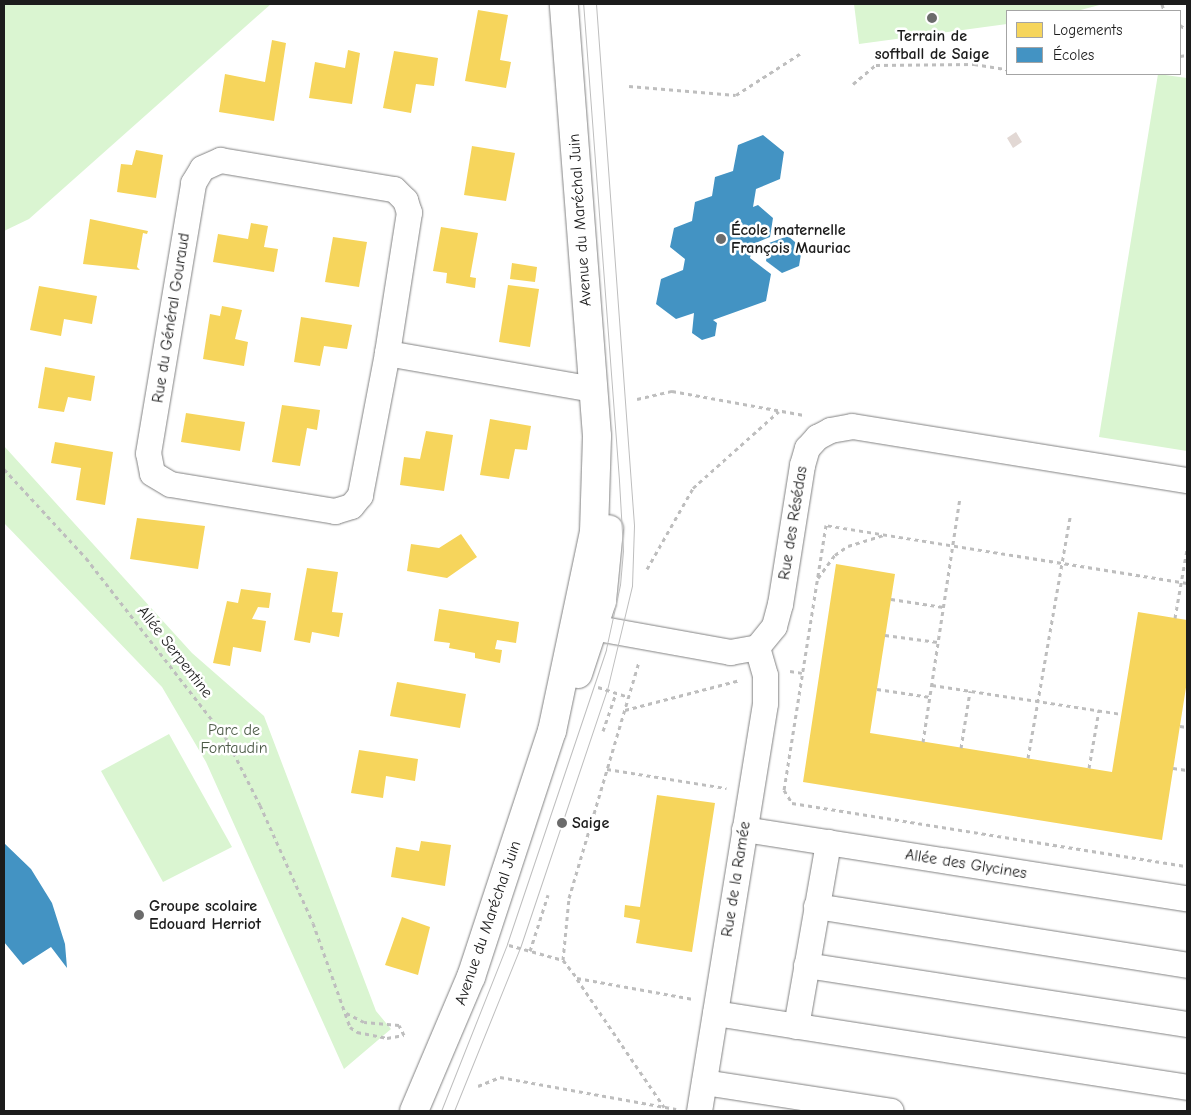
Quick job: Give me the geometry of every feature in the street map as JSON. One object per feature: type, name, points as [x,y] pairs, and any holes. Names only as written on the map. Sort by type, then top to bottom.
[{"type":"main road","name":"Avenue du Maréchal Juin","points":[[414,1111],[471,978],[552,731],[569,701],[586,625],[608,568],[607,493],[597,436],[564,4]]},
{"type":"street","name":"Rue du Général Gouraud","points":[[220,160],[394,189],[401,195],[410,212],[388,353],[360,494],[352,506],[335,511],[170,484],[152,473],[148,453],[193,183],[202,168],[220,160]]},
{"type":"street","points":[[388,353],[593,389]]},
{"type":"street","name":"Rue des Résédas","points":[[758,647],[774,626],[780,604],[802,465],[807,448],[817,437],[830,430],[852,426],[1187,480]]},
{"type":"street","points":[[586,625],[737,653],[758,647]]},
{"type":"street","name":"Rue de la Ramée","points":[[691,1111],[704,1082],[705,1006],[744,830],[765,703],[765,675],[758,647]]},
{"type":"street","name":"Allée des Glycines","points":[[744,830],[1187,898]]},
{"type":"street","points":[[796,1026],[828,842]]},
{"type":"street","points":[[816,906],[1187,965]]},
{"type":"street","points":[[806,965],[1187,1024]]},
{"type":"street","points":[[705,1006],[796,1026],[1187,1087]]},
{"type":"street","points":[[704,1082],[891,1111]]},
{"type":"path","points":[[629,86],[736,95],[801,54]]},
{"type":"path","points":[[853,84],[876,65],[974,64],[1006,69]]},
{"type":"path","points":[[637,398],[672,391],[807,416]]},
{"type":"path","points":[[647,569],[693,488],[779,411]]},
{"type":"path","name":"Allée Serpentine","points":[[4,469],[86,558],[226,738],[260,805],[313,923],[350,1027],[357,1032],[395,1039],[404,1035],[399,1025],[364,1022],[346,1013]]},
{"type":"path","points":[[923,742],[960,498]]},
{"type":"path","points":[[1028,758],[1070,517]]},
{"type":"path","points":[[1187,583],[826,525],[784,790],[792,803],[1187,866]]},
{"type":"path","points":[[817,580],[836,555],[848,546],[886,535]]},
{"type":"path","points":[[1175,618],[1187,549]]},
{"type":"path","points":[[891,599],[944,607]]},
{"type":"path","points":[[885,635],[938,642]]},
{"type":"path","points":[[563,960],[569,898],[641,652]]},
{"type":"path","points":[[624,710],[783,670],[802,673]]},
{"type":"path","points":[[932,685],[1122,714]]},
{"type":"path","points":[[877,689],[930,697]]},
{"type":"path","points":[[961,748],[970,691]]},
{"type":"path","points":[[603,731],[616,693],[628,697]]},
{"type":"path","points":[[1089,768],[1099,710]]},
{"type":"path","points":[[1180,726],[1187,727]]},
{"type":"path","points":[[1173,768],[1187,770]]},
{"type":"path","points":[[607,769],[729,789]]},
{"type":"path","points":[[530,951],[548,895]]},
{"type":"path","points":[[507,944],[563,960],[664,1108]]},
{"type":"path","points":[[577,978],[705,1006]]},
{"type":"path","points":[[478,1086],[500,1077],[664,1108],[691,1111]]},
{"type":"green space","points":[[4,4],[271,4],[29,219],[4,231]]},
{"type":"green space","name":"Terrain de softball de Saige","points":[[854,4],[1103,4],[1081,10],[1006,10],[1006,24],[859,44]]},
{"type":"green space","points":[[1158,75],[1187,78],[1187,451],[1099,437]]},
{"type":"green space","name":"Parc de Fontaudin","points":[[4,446],[192,653],[264,716],[376,1011],[391,1029],[344,1069],[206,762],[162,687],[4,523]]},
{"type":"green space","points":[[169,734],[232,847],[163,882],[101,771]]},
{"type":"building: Logements","points":[[478,10],[508,15],[500,60],[511,62],[506,88],[465,81]]},
{"type":"building: Logements","points":[[272,40],[286,43],[274,121],[219,112],[225,74],[265,82]]},
{"type":"building: Logements","points":[[348,50],[360,53],[352,104],[309,98],[315,62],[345,68]]},
{"type":"building: Logements","points":[[394,51],[438,58],[434,86],[416,84],[411,113],[383,108]]},
{"type":"building: Logements","points":[[472,146],[515,153],[506,201],[464,195]]},
{"type":"building: Logements","points":[[136,150],[163,155],[156,198],[117,192],[121,164],[132,165]]},
{"type":"building: Logements","points":[[90,219],[148,231],[147,234],[143,233],[137,267],[140,270],[83,264]]},
{"type":"building: Logements","points":[[251,223],[268,226],[264,247],[278,249],[274,272],[213,262],[218,234],[248,239]]},
{"type":"building: Logements","points":[[441,227],[478,233],[470,277],[476,278],[475,288],[446,283],[447,273],[433,271]]},
{"type":"building: Logements","points":[[333,237],[367,242],[359,287],[325,282]]},
{"type":"building: Logements","points":[[512,263],[537,267],[535,282],[510,279]]},
{"type":"building: Logements","points":[[508,285],[539,289],[530,347],[499,342]]},
{"type":"building: Logements","points":[[39,286],[97,296],[92,324],[64,319],[61,336],[30,330]]},
{"type":"building: Logements","points":[[222,306],[242,310],[235,339],[248,342],[244,366],[203,359],[210,314],[220,316]]},
{"type":"building: Logements","points":[[301,317],[352,325],[347,349],[324,346],[320,366],[294,362]]},
{"type":"building: Logements","points":[[45,367],[95,376],[91,401],[68,397],[64,412],[38,408]]},
{"type":"building: Logements","points":[[282,405],[320,410],[317,430],[307,428],[300,466],[272,462]]},
{"type":"building: Logements","points":[[186,413],[245,422],[240,451],[181,442]]},
{"type":"building: Logements","points":[[490,419],[531,426],[527,450],[515,449],[509,479],[480,475]]},
{"type":"building: Logements","points":[[426,431],[453,435],[444,491],[400,485],[404,457],[420,459]]},
{"type":"building: Logements","points":[[55,442],[113,452],[105,505],[76,500],[81,468],[51,463]]},
{"type":"building: Logements","points":[[137,518],[205,526],[198,569],[130,559]]},
{"type":"building: Logements","points":[[461,534],[477,557],[447,578],[407,571],[411,544],[439,548]]},
{"type":"building: Logements","points":[[836,564],[895,574],[870,733],[1112,772],[1138,612],[1187,620],[1187,681],[1162,840],[803,782]]},
{"type":"building: Logements","points":[[307,568],[338,572],[332,612],[343,613],[339,637],[312,632],[310,643],[294,640]]},
{"type":"building: Logements","points":[[241,589],[271,593],[269,608],[258,607],[252,619],[266,621],[261,652],[233,647],[230,666],[213,663],[227,601],[238,603]]},
{"type":"building: Logements","points":[[439,609],[519,622],[516,643],[497,640],[495,649],[502,650],[500,663],[475,658],[475,653],[449,648],[450,643],[434,641]]},
{"type":"building: Logements","points":[[397,682],[466,694],[460,728],[390,716]]},
{"type":"building: Logements","points":[[359,750],[418,759],[415,781],[386,776],[383,798],[351,793]]},
{"type":"building: Logements","points":[[657,795],[715,803],[692,952],[636,943],[640,920],[624,917],[625,905],[640,907]]},
{"type":"building: Logements","points":[[421,841],[451,845],[445,886],[391,877],[396,847],[419,851]]},
{"type":"building: Logements","points":[[402,917],[430,927],[418,975],[385,965]]},
{"type":"building: Écoles","points":[[763,135],[784,152],[780,179],[756,189],[753,207],[758,205],[773,218],[770,237],[753,244],[750,258],[771,274],[766,301],[713,320],[717,323],[715,336],[702,340],[692,333],[694,313],[676,319],[656,304],[661,279],[683,270],[685,259],[670,247],[674,228],[692,221],[695,202],[712,196],[715,177],[733,171],[738,145]]},
{"type":"building: Écoles","points":[[788,236],[802,248],[799,266],[782,273],[766,261],[769,243]]},
{"type":"building: Écoles","points":[[4,843],[31,869],[52,903],[65,944],[67,968],[51,947],[23,965],[4,942]]},
{"type":"building: Autres","points":[[1016,132],[1022,142],[1013,148],[1007,138]]},
{"type":"tram line","points":[[441,1111],[507,944],[606,649],[620,585],[623,550],[619,480],[583,4]]},
{"type":"tram line","points":[[454,1111],[520,948],[607,690],[632,586],[634,525],[596,4]]},
{"type":"place","name":"Terrain de softball de Saige","points":[[932,18]]},
{"type":"place","name":"École maternelle François Mauriac","points":[[721,239]]},
{"type":"place","name":"Saige","points":[[562,823]]},
{"type":"place","name":"Groupe scolaire Edouard Herriot","points":[[139,915]]}]
